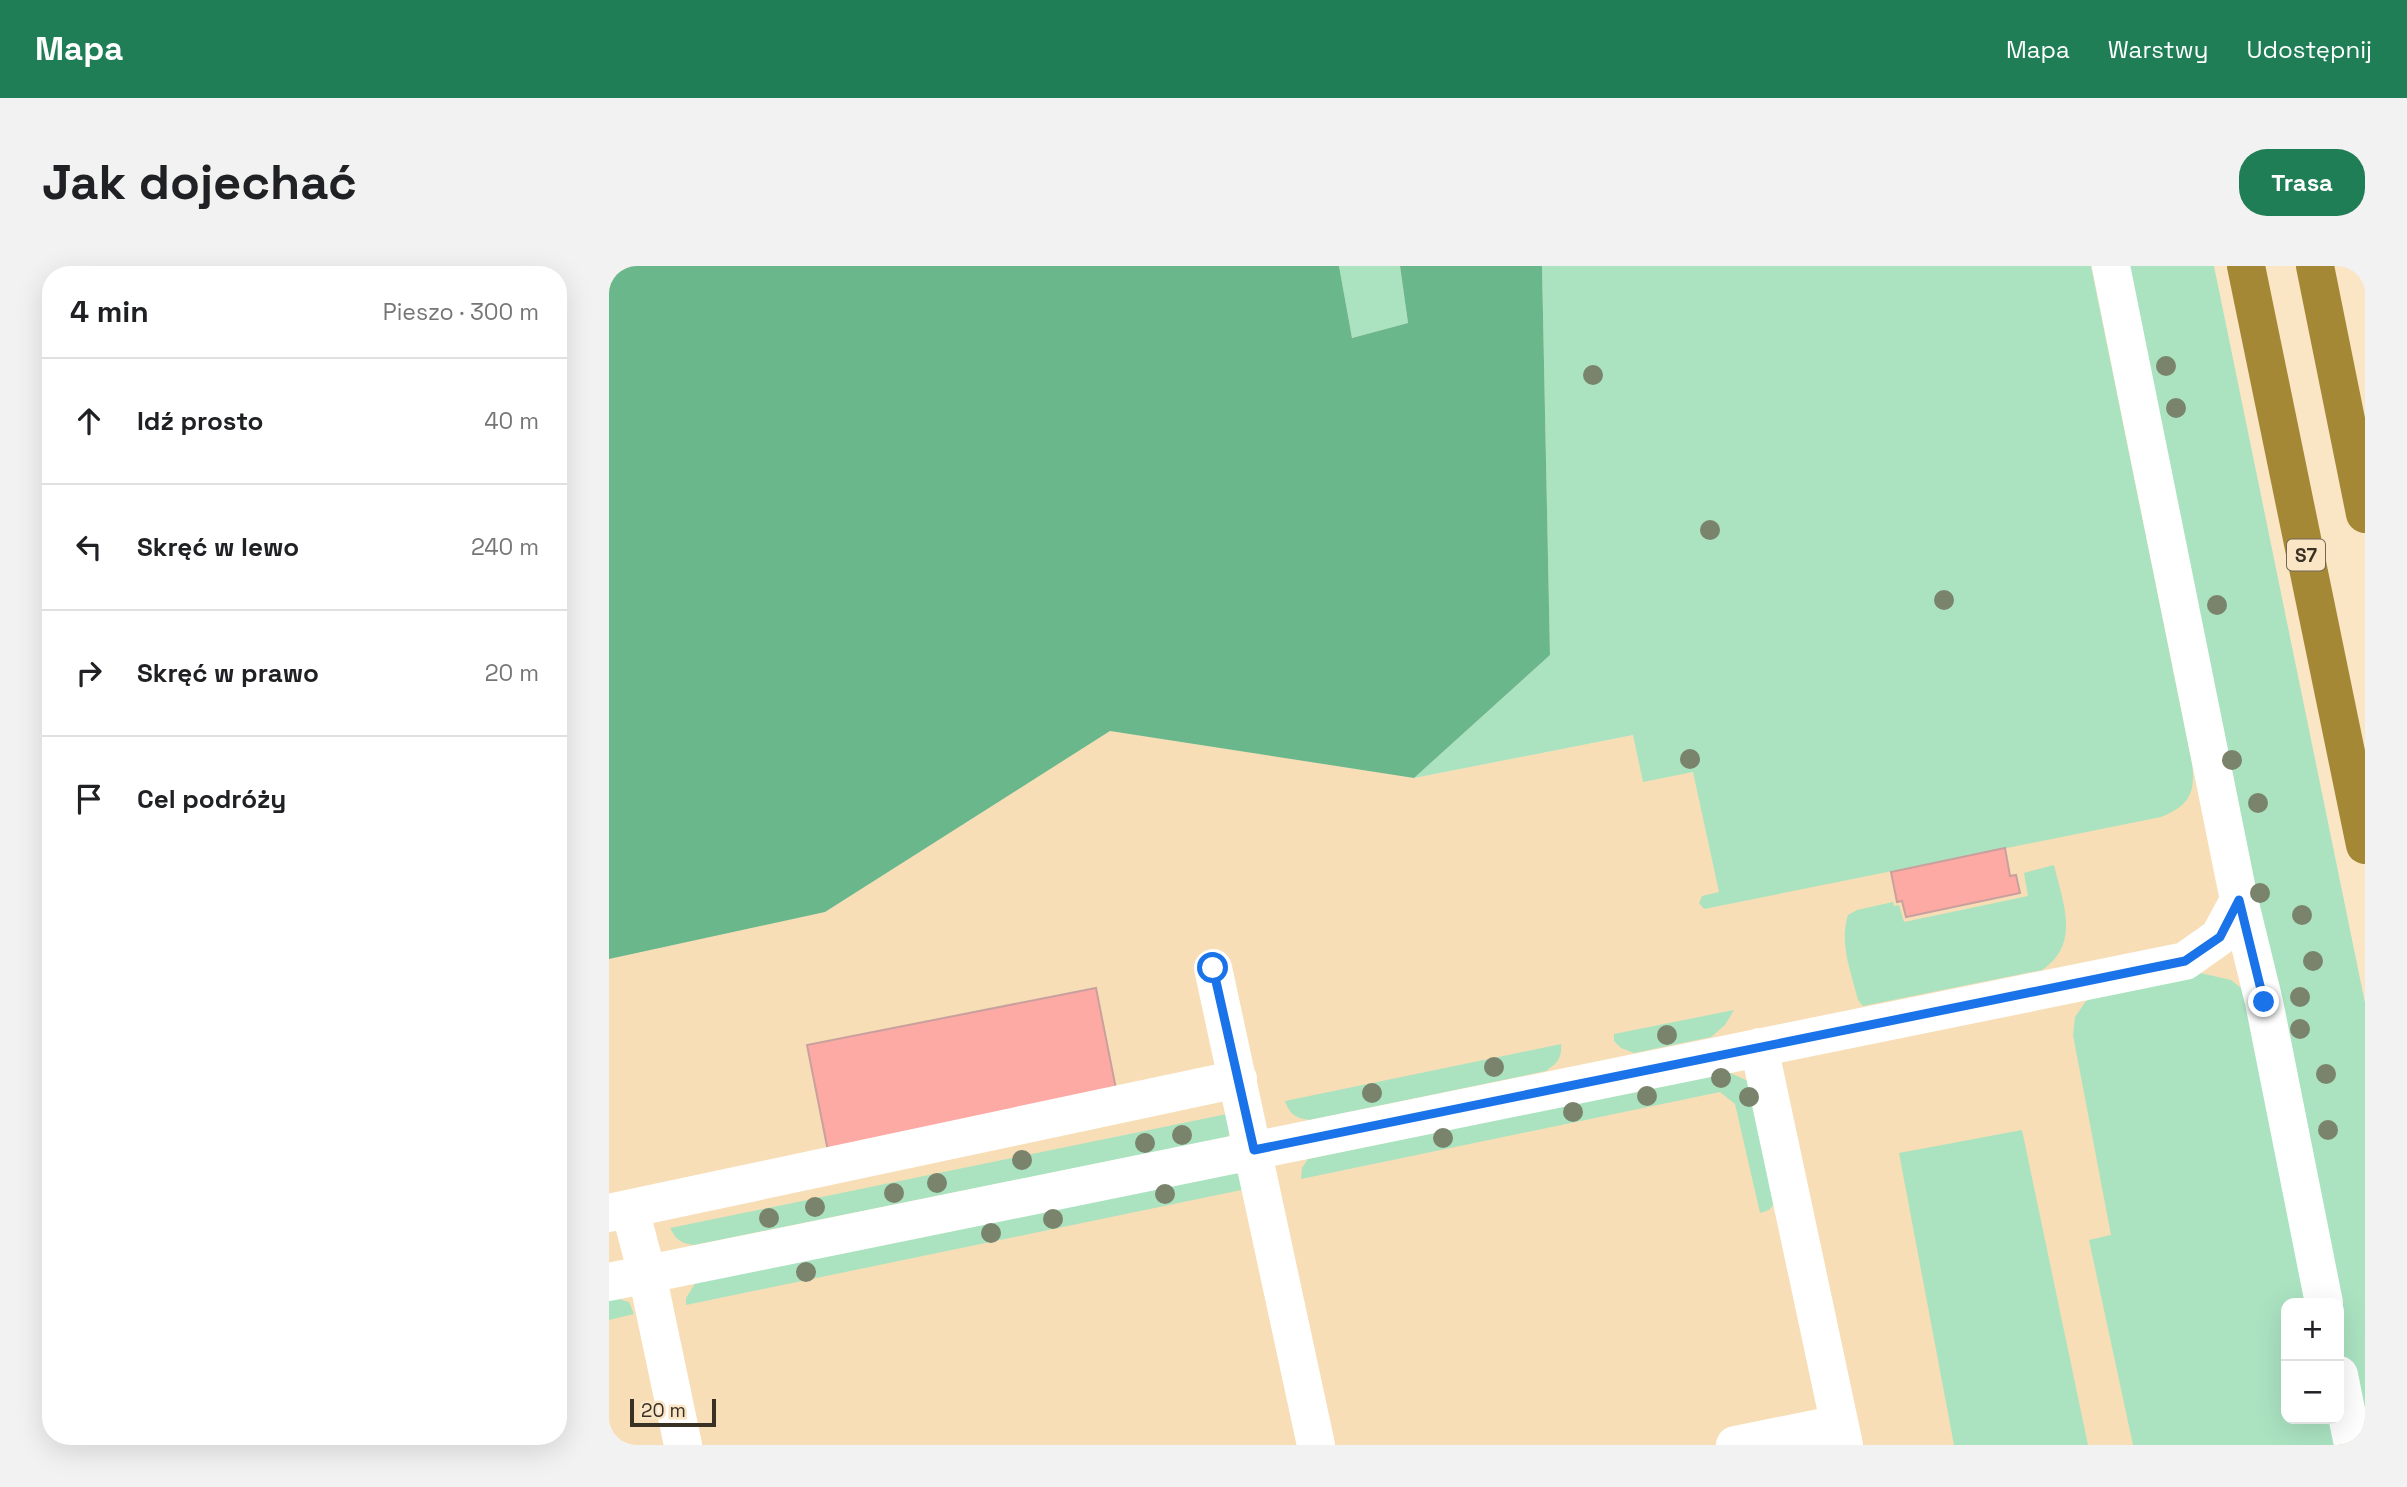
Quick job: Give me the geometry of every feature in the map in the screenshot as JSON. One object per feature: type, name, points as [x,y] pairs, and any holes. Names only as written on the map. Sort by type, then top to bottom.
[{"type":"highway","name":"S7","points":[[2246,266],[2365,845]]},
{"type":"highway","points":[[2315,266],[2365,514]]},
{"type":"lane","points":[[2111,266],[2239,900],[2264,1002],[2323,1298]]},
{"type":"lane","points":[[609,1282],[2185,961],[2220,937],[2239,900]]},
{"type":"lane","points":[[1213,968],[1316,1445]]},
{"type":"lane","points":[[1735,1445],[1841,1434],[1759,1047]]},
{"type":"lane","points":[[683,1445],[647,1274],[619,1211],[1238,1079]]},
{"type":"lane","points":[[2344,1400],[2353,1445]]},
{"type":"shaded area","points":[[2209,615],[2365,1348],[2365,1445],[609,1445],[609,959],[825,912],[1110,731],[1414,778]]},
{"type":"green space","points":[[609,266],[1339,266],[1352,338],[1408,323],[1400,266],[1542,266],[1550,655],[1414,778],[1110,731],[825,912],[609,959]]},
{"type":"green space","points":[[1339,266],[1400,266],[1408,323],[1352,338]]},
{"type":"green space","points":[[1542,266],[2091,266],[2192,763],[2193,783],[2189,797],[2171,813],[2161,817],[1704,909],[1699,903],[1702,896],[1719,892],[1693,772],[1643,782],[1633,735],[1414,778],[1550,655]]},
{"type":"green space","points":[[2123,266],[2214,266],[2365,1003],[2365,1445],[2133,1445],[2089,1240],[2111,1235],[2073,1035],[2075,1017],[2086,1001],[2105,990],[2196,972],[2231,980],[2241,988]]},
{"type":"green space","points":[[2054,865],[2064,908],[2065,935],[2062,948],[2054,960],[2042,970],[1863,1006],[1858,1000],[1845,947],[1848,915],[1857,910],[1893,902],[1894,906],[1899,905],[1904,922],[2028,896],[2024,873]]},
{"type":"green space","points":[[1734,1010],[1725,1025],[1711,1037],[1634,1053],[1621,1048],[1614,1041],[1614,1034]]},
{"type":"green space","points":[[1561,1044],[1558,1060],[1546,1071],[1310,1120],[1294,1115],[1285,1101]]},
{"type":"green space","points":[[1726,1071],[1748,1081],[1775,1203],[1769,1210],[1760,1213],[1735,1104],[1720,1092],[1301,1179],[1302,1168],[1308,1159]]},
{"type":"green space","points":[[1232,1113],[1233,1124],[1228,1137],[694,1245],[679,1240],[670,1228]]},
{"type":"green space","points":[[2022,1130],[2088,1445],[1954,1445],[1899,1153]]},
{"type":"green space","points":[[1236,1173],[1244,1177],[1251,1188],[686,1305],[686,1298],[696,1282]]},
{"type":"green space","points":[[609,1296],[629,1302],[634,1314],[609,1320]]},
{"type":"building","points":[[2005,848],[2010,876],[2016,875],[2020,893],[1906,917],[1902,901],[1897,902],[1891,872]]},
{"type":"building","points":[[1096,988],[1117,1094],[828,1151],[807,1045]]},
{"type":"route","points":[[1213,968],[1254,1150],[2185,961],[2220,937],[2239,900],[2264,1002]]}]
